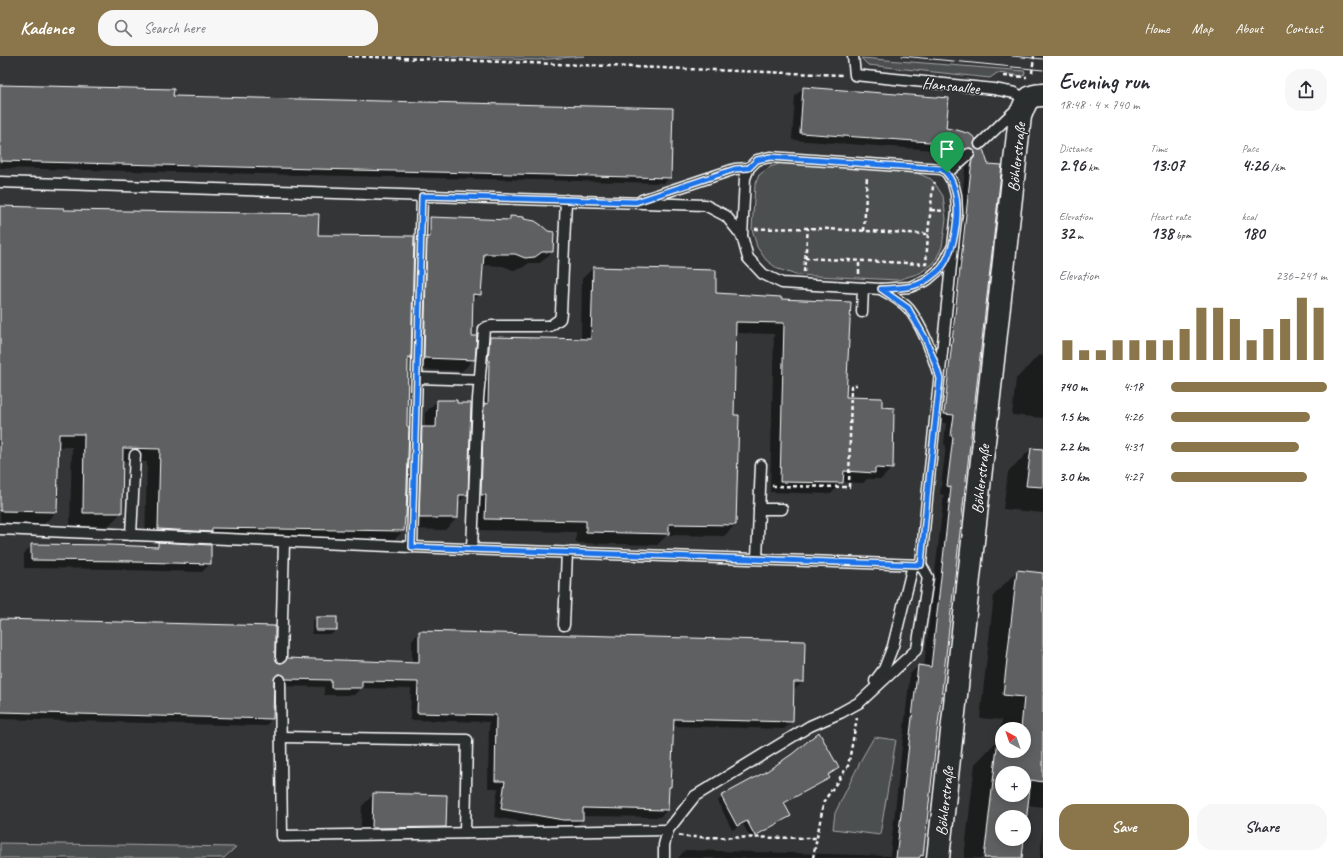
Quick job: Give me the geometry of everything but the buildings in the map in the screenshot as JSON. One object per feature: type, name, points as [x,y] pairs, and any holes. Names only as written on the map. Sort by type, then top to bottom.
[{"type":"street","name":"Böhlerstraße","points":[[938,858],[1020,116],[1035,98]]},
{"type":"lane","points":[[853,56],[855,76]]},
{"type":"lane","name":"Hansaallee","points":[[855,76],[994,89],[1035,98]]},
{"type":"lane","points":[[980,144],[1035,98]]},
{"type":"lane","points":[[953,246],[942,267],[927,280],[910,287],[881,289],[782,283],[763,274],[748,258],[742,236],[745,178],[749,168],[757,160],[770,157],[944,171],[969,154]]},
{"type":"lane","points":[[636,202],[735,169],[749,168]]},
{"type":"lane","points":[[860,702],[884,670],[893,646],[917,565],[928,488],[957,212],[956,195],[953,183],[944,171]]},
{"type":"lane","points":[[0,182],[704,205],[726,216],[742,236]]},
{"type":"lane","points":[[412,547],[422,196]]},
{"type":"lane","points":[[472,549],[480,380],[484,329],[492,326],[550,326],[560,319],[562,313],[566,200]]},
{"type":"lane","points":[[862,312],[863,288]]},
{"type":"lane","points":[[881,289],[908,308],[925,338],[940,379]]},
{"type":"lane","points":[[417,378],[480,380]]},
{"type":"lane","points":[[131,535],[135,455]]},
{"type":"lane","points":[[757,558],[761,464]]},
{"type":"lane","points":[[759,509],[782,509]]},
{"type":"lane","points":[[0,529],[284,542],[917,565],[928,577],[917,649],[860,702],[840,713],[810,726],[695,796],[668,830],[664,845],[664,858]]},
{"type":"lane","points":[[281,657],[284,542]]},
{"type":"lane","points":[[564,625],[567,552]]},
{"type":"lane","points":[[280,680],[282,836],[668,830]]},
{"type":"lane","points":[[281,737],[467,740],[465,833]]},
{"type":"path","points":[[348,56],[855,76]]},
{"type":"path","points":[[1032,73],[1034,56]]},
{"type":"path","points":[[864,231],[867,164]]},
{"type":"path","points":[[805,258],[926,264],[933,186],[944,171]]},
{"type":"path","points":[[931,210],[951,212]]},
{"type":"path","points":[[742,236],[757,228],[808,228],[928,234]]},
{"type":"path","points":[[803,285],[808,228]]},
{"type":"path","points":[[760,486],[849,486],[851,386],[857,385]]},
{"type":"path","points":[[813,858],[824,801],[848,766],[860,702]]},
{"type":"path","points":[[668,830],[685,837],[817,838]]},
{"type":"shaded area","points":[[430,56],[585,56],[537,60]]},
{"type":"shaded area","points":[[861,58],[1025,71],[1024,76],[997,73],[990,78],[868,65]]},
{"type":"shaded area","points":[[784,162],[912,171],[931,179],[943,196],[946,219],[942,247],[934,263],[920,273],[898,280],[796,275],[778,269],[766,260],[757,247],[752,229],[755,185],[759,175],[770,167]]},
{"type":"shaded area","points":[[874,737],[896,740],[880,835],[833,829],[835,813]]},
{"type":"shaded area","points":[[0,843],[236,847],[224,858],[0,858]]},
{"type":"tram line","points":[[902,56],[1043,70]]},
{"type":"tram line","points":[[1012,56],[1043,59]]},
{"type":"route","points":[[770,157],[942,169],[947,173],[953,183],[956,195],[957,212],[953,246],[942,267],[927,280],[910,287],[881,289],[908,308],[925,338],[940,379],[921,565],[412,547],[422,196],[636,202],[735,169],[749,168],[757,160],[770,157]]}]
